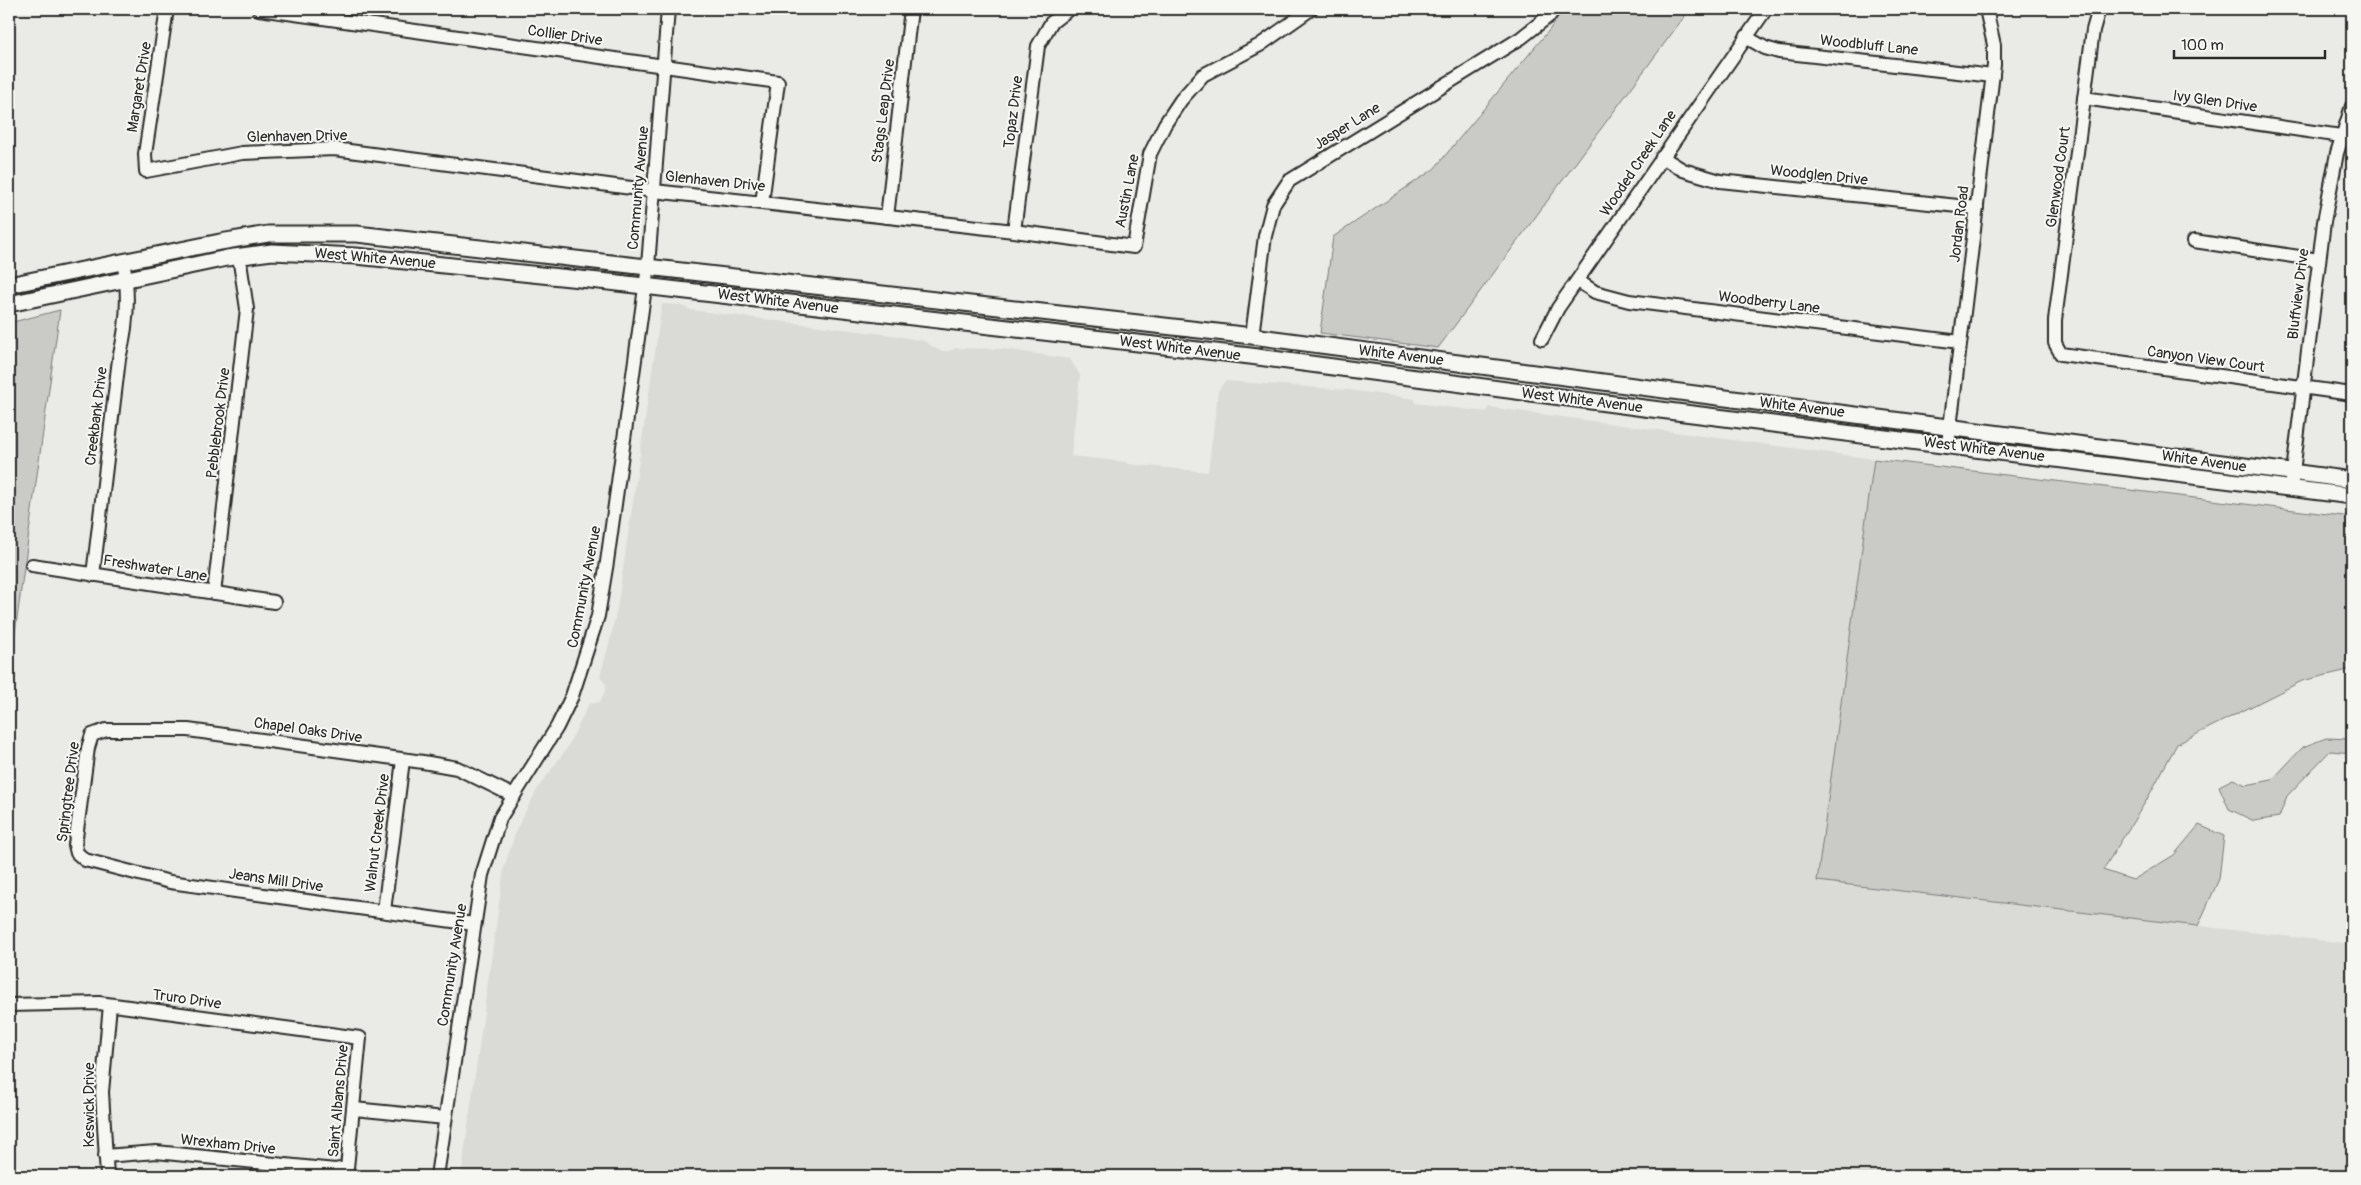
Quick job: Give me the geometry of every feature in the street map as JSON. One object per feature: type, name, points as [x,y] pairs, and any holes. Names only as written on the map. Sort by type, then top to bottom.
[{"type":"main road","name":"West White Avenue","points":[[9,285],[268,234],[357,234],[1252,336]]},
{"type":"main road","name":"West White Avenue","points":[[9,304],[239,256],[272,252],[356,256],[646,286],[1250,356],[1644,408],[1948,444],[2352,496]]},
{"type":"main road","points":[[46,278],[50,295]]},
{"type":"main road","points":[[1250,356],[1252,336]]},
{"type":"main road","name":"White Avenue","points":[[1252,336],[2352,480]]},
{"type":"street","name":"Margaret Drive","points":[[146,171],[145,154],[167,9]]},
{"type":"street","name":"Collier Drive","points":[[259,9],[778,82],[762,203]]},
{"type":"street","name":"Community Avenue","points":[[437,1176],[482,875],[500,818],[557,727],[579,682],[592,640],[607,562],[646,286],[668,9]]},
{"type":"street","name":"Stags Leap Drive","points":[[887,217],[911,9]]},
{"type":"street","name":"Topaz Drive","points":[[1014,231],[1038,46],[1051,23],[1069,9]]},
{"type":"street","name":"Austin Lane","points":[[1134,247],[1150,154],[1165,124],[1181,100],[1203,75],[1260,44],[1311,9]]},
{"type":"street","name":"Jasper Lane","points":[[1252,336],[1265,236],[1273,205],[1289,181],[1521,38],[1550,15],[1554,9]]},
{"type":"street","name":"Wooded Creek Lane","points":[[1542,339],[1558,308],[1766,9]]},
{"type":"street","name":"Jordan Road","points":[[1948,444],[1993,76],[1994,45],[1986,9]]},
{"type":"street","name":"Glenwood Court","points":[[2058,350],[2055,342],[2055,320],[2093,30],[2099,9]]},
{"type":"street","name":"Woodbluff Lane","points":[[1746,37],[1765,48],[1779,52],[1993,76]]},
{"type":"street","name":"Ivy Glen Drive","points":[[2084,98],[2341,136]]},
{"type":"street","name":"Bluffview Drive","points":[[2291,488],[2319,260],[2332,177],[2341,136],[2352,106]]},
{"type":"street","name":"Glenhaven Drive","points":[[146,171],[242,153],[334,149],[654,191],[1014,231],[1134,247]]},
{"type":"street","name":"Woodglen Drive","points":[[1662,157],[1683,170],[1720,181],[1977,208]]},
{"type":"street","points":[[2194,241],[2319,260]]},
{"type":"street","name":"Pebblebrook Drive","points":[[214,593],[248,309],[239,256]]},
{"type":"street","name":"Creekbank Drive","points":[[93,575],[119,359],[126,328],[127,280],[124,262]]},
{"type":"street","name":"Woodberry Lane","points":[[1578,281],[1594,292],[1629,301],[1960,342]]},
{"type":"street","name":"Canyon View Court","points":[[2058,350],[2066,356],[2352,394]]},
{"type":"street","name":"Freshwater Lane","points":[[32,565],[274,602]]},
{"type":"street","name":"Chapel Oaks Drive","points":[[92,734],[106,730],[188,730],[403,760],[457,768],[514,796]]},
{"type":"street","name":"Springtree Drive","points":[[77,854],[75,845],[88,748],[92,734]]},
{"type":"street","name":"Walnut Creek Drive","points":[[384,911],[403,760]]},
{"type":"street","name":"Jeans Mill Drive","points":[[77,854],[85,860],[170,882],[474,924]]},
{"type":"street","name":"Truro Drive","points":[[9,1005],[60,1003],[110,1005],[360,1038]]},
{"type":"street","name":"Keswick Drive","points":[[107,1176],[102,1092],[110,1005]]},
{"type":"street","name":"Saint Albans Drive","points":[[348,1168],[360,1038]]},
{"type":"street","points":[[354,1109],[445,1118]]},
{"type":"street","name":"Wrexham Drive","points":[[105,1156],[156,1152],[335,1170],[348,1168]]},
{"type":"shaded area","points":[[1563,9],[1690,9],[1438,348],[1320,333],[1333,237],[1434,169],[1550,29]]},
{"type":"shaded area","points":[[662,304],[679,305],[691,310],[891,335],[924,341],[940,351],[949,351],[956,348],[1003,349],[1070,359],[1080,375],[1071,456],[1127,462],[1127,464],[1208,472],[1218,391],[1225,381],[1348,390],[1415,399],[1415,403],[1487,412],[1488,407],[1874,459],[1817,881],[2352,944],[2352,1176],[461,1176],[504,868],[517,828],[538,788],[567,748],[589,704],[600,702],[607,686],[600,676],[618,603]]},
{"type":"shaded area","points":[[60,310],[14,640],[9,668],[9,323]]},
{"type":"shaded area","points":[[1874,459],[2352,517],[2352,669],[2302,681],[2177,744],[2146,801],[2103,870],[2133,880],[2174,855],[2199,825],[2224,836],[2219,879],[2198,926],[1817,881]]},
{"type":"shaded area","points":[[2326,738],[2352,739],[2352,753],[2330,751],[2287,796],[2279,817],[2254,821],[2229,809],[2219,786],[2233,779],[2246,785],[2272,780],[2303,747]]}]
